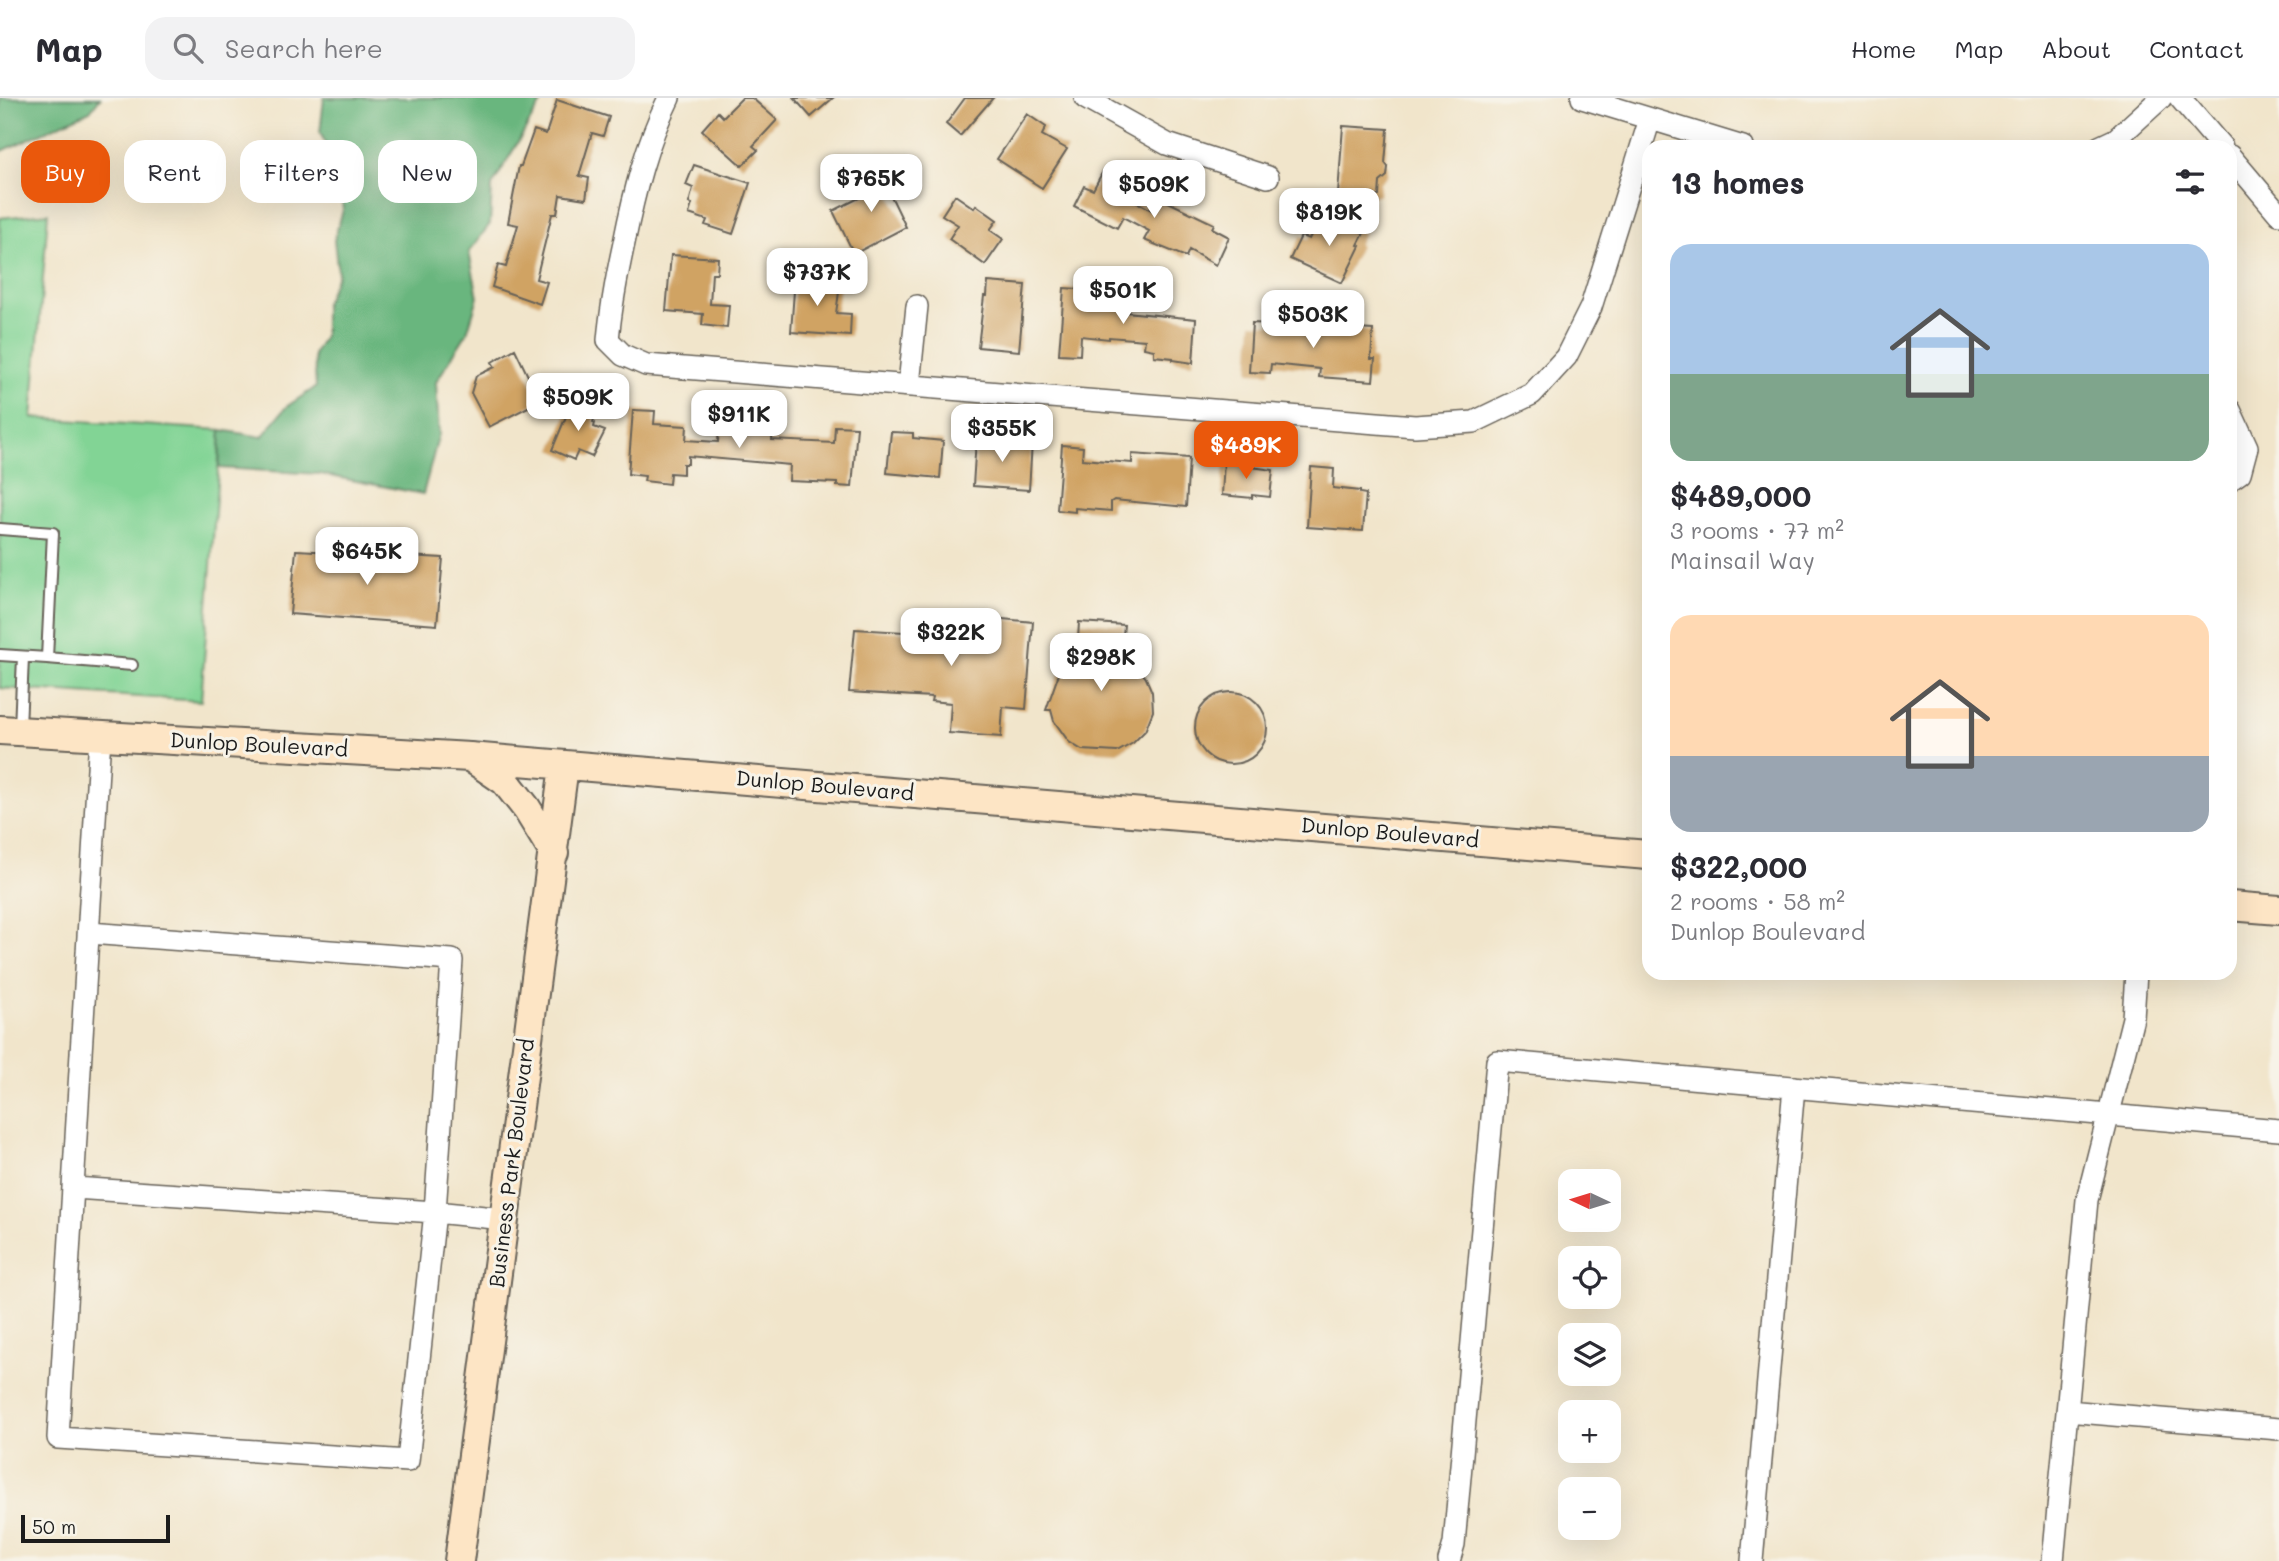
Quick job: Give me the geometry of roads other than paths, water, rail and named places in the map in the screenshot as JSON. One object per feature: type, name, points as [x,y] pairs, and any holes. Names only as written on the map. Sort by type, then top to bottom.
[{"type":"street","points":[[669,98],[655,125],[641,170],[610,309],[608,340],[623,355],[646,365],[1415,426],[1474,422],[1532,394],[1566,357],[1591,307],[1642,144]]},
{"type":"street","points":[[1085,98],[1167,144],[1268,177]]},
{"type":"street","points":[[1582,98],[1720,140]]},
{"type":"street","points":[[2114,140],[2161,98]]},
{"type":"street","points":[[2180,98],[2216,140]]},
{"type":"street","points":[[1643,140],[1650,119]]},
{"type":"street","points":[[2237,164],[2279,214]]},
{"type":"street","points":[[909,384],[917,306]]},
{"type":"street","points":[[2237,425],[2247,447],[2240,473],[2237,475]]},
{"type":"street","name":"Dunlop Boulevard","points":[[10,731],[470,757],[1642,855]]},
{"type":"street","points":[[89,933],[452,960],[435,1212],[408,1461],[58,1438],[100,736]]},
{"type":"street","points":[[470,757],[505,781],[527,809],[554,853]]},
{"type":"street","name":"Business Park Boulevard","points":[[460,1561],[564,766]]},
{"type":"street","points":[[2237,907],[2279,910]]},
{"type":"street","points":[[2053,1561],[2087,1200],[2133,1017],[2136,980]]},
{"type":"street","points":[[1449,1561],[1454,1545],[1497,1061],[2279,1130]]},
{"type":"street","points":[[1752,1561],[1794,1087]]},
{"type":"street","points":[[74,1188],[505,1219]]},
{"type":"street","points":[[2067,1410],[2279,1429]]},
{"type":"lane","points":[[0,529],[53,533],[47,658]]},
{"type":"lane","points":[[0,655],[132,665]]},
{"type":"lane","points":[[10,731],[23,657]]}]
